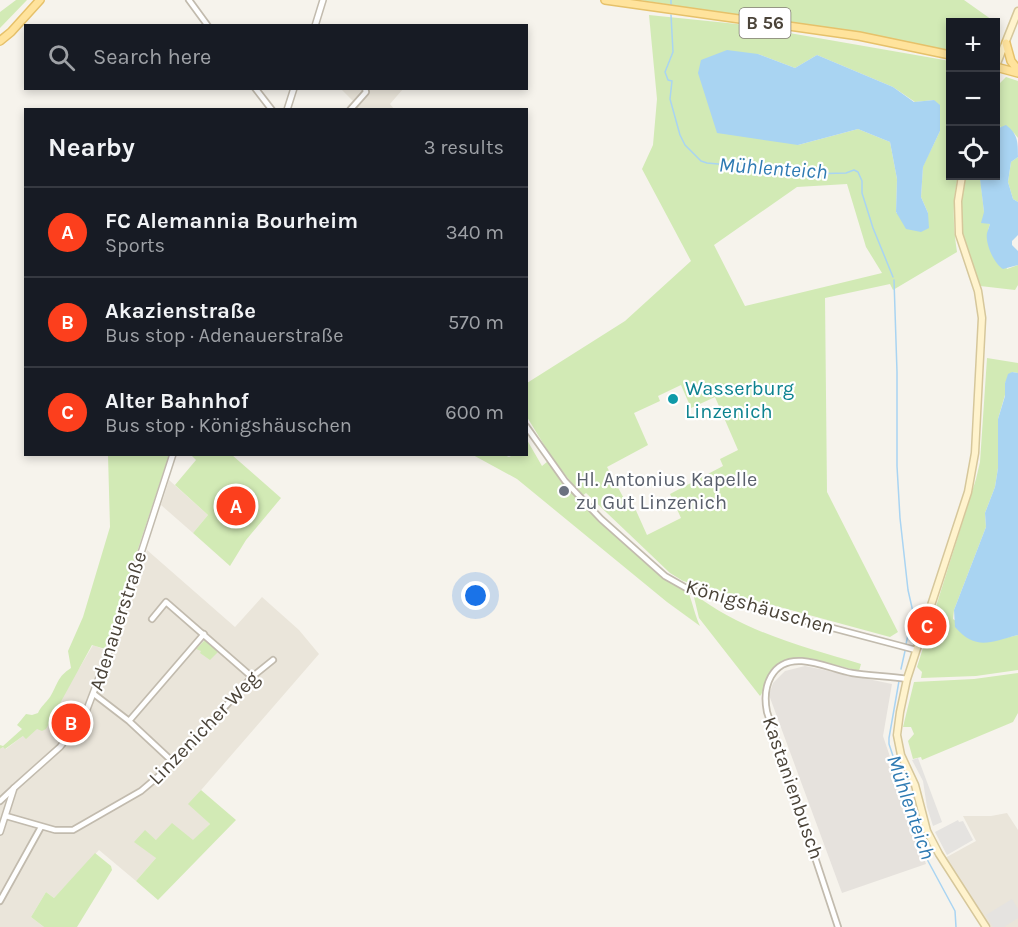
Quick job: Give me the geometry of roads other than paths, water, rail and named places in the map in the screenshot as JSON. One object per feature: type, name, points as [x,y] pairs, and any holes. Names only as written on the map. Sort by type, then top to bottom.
[{"type":"main road","points":[[0,40],[40,0]]},
{"type":"main road","name":"B 56","points":[[605,0],[859,36],[946,54]]},
{"type":"main road","points":[[1000,57],[1018,11]]},
{"type":"main road","points":[[1006,43],[1011,61],[1018,72]]},
{"type":"main road","points":[[1000,67],[1018,72]]},
{"type":"main road","points":[[961,180],[958,201],[959,234],[978,291],[982,318],[975,453],[968,492],[908,678],[897,724],[897,739],[903,761],[915,785],[922,817],[931,839],[986,927]]},
{"type":"street","points":[[189,0],[207,24]]},
{"type":"street","points":[[316,24],[323,0]]},
{"type":"street","points":[[257,90],[270,108]]},
{"type":"street","points":[[287,108],[293,90]]},
{"type":"street","points":[[352,108],[366,90]]},
{"type":"street","name":"Königshäuschen","points":[[528,429],[580,498],[654,567],[677,584],[711,596],[916,650]]},
{"type":"street","name":"Adenauerstraße","points":[[14,788],[60,747],[84,717],[94,694],[172,456]]},
{"type":"street","points":[[152,619],[166,602],[252,677]]},
{"type":"street","points":[[129,721],[204,634]]},
{"type":"street","name":"Linzenicher Weg","points":[[41,827],[55,831],[73,830],[141,791],[174,763],[252,677],[273,660]]},
{"type":"street","name":"Kastanienbusch","points":[[838,927],[765,701],[765,688],[771,676],[779,668],[794,662],[805,662],[855,673],[908,678]]},
{"type":"street","points":[[94,694],[129,721],[174,763]]},
{"type":"street","points":[[0,801],[14,788]]},
{"type":"street","points":[[0,832],[14,788]]},
{"type":"street","points":[[0,901],[41,827],[6,816]]},
{"type":"water","points":[[727,50],[758,54],[795,68],[817,55],[893,87],[914,102],[934,100],[940,105],[940,131],[923,167],[921,197],[928,213],[929,228],[921,232],[906,229],[896,212],[897,179],[890,142],[858,129],[798,145],[717,133],[698,73],[701,60]]},
{"type":"water","points":[[1006,125],[1010,128],[1015,135],[1018,147],[1018,157],[1011,162],[1008,182],[1013,199],[1018,202],[1018,235],[1012,241],[1012,245],[1018,251],[1018,265],[1003,269],[996,263],[989,247],[987,233],[990,224],[981,223],[984,212],[980,180],[1000,180],[1000,127]]},
{"type":"water","points":[[1018,373],[1018,635],[984,643],[970,639],[955,627],[954,610],[986,527],[985,513],[995,487],[998,468],[998,419],[1005,396],[1005,383],[1008,374]]},
{"type":"waterway","name":"Mühlenteich","points":[[671,0],[671,6]]},
{"type":"waterway","name":"Mühlenteich","points":[[671,15],[673,52],[665,72],[668,80],[672,81],[670,99],[685,145],[701,161],[707,163],[808,174],[846,173],[854,170],[858,172],[873,228],[893,277]]},
{"type":"waterway","name":"Mühlenteich","points":[[894,280],[897,466],[900,518],[908,590],[913,612],[906,644]]},
{"type":"waterway","name":"Mühlenteich","points":[[901,669],[905,651]]},
{"type":"waterway","name":"Mühlenteich","points":[[899,681],[889,744],[928,861],[955,911],[956,927]]},
{"type":"place","name":"Wasserburg Linzenich","points":[[673,399]]},
{"type":"place","name":"Hl. Antonius Kapelle zu Gut Linzenich","points":[[564,491]]},
{"type":"place","name":"FC Alemannia Bourheim","points":[[236,506]]},
{"type":"place","name":"Alter Bahnhof","points":[[927,626]]},
{"type":"place","name":"Akazienstraße","points":[[71,723]]}]
